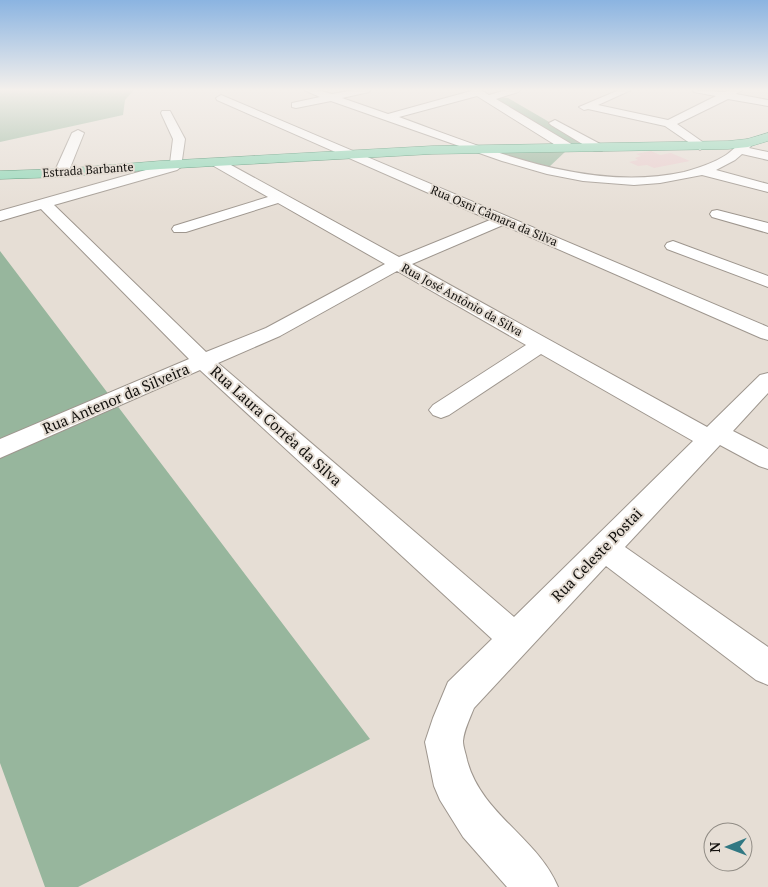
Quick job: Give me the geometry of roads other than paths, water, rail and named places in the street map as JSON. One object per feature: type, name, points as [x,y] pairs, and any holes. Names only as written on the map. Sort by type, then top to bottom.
[{"type":"main road","name":"Estrada Barbante","points":[[0,175],[478,149],[745,146],[768,137]]},
{"type":"street","points":[[0,216],[167,169],[176,164],[179,138],[176,131]]},
{"type":"street","name":"Rua Osni Câmara da Silva","points":[[297,131],[768,334]]},
{"type":"street","points":[[428,131],[549,171],[582,177],[648,179],[680,176],[703,171],[722,163],[745,146],[768,156]]},
{"type":"street","points":[[542,131],[569,148]]},
{"type":"street","points":[[569,131],[598,148]]},
{"type":"street","points":[[679,131],[700,146]]},
{"type":"street","points":[[61,173],[78,133]]},
{"type":"street","name":"Rua José Antônio da Silva","points":[[216,162],[541,344],[712,435],[768,460]]},
{"type":"street","points":[[703,171],[768,188]]},
{"type":"street","points":[[180,229],[280,198]]},
{"type":"street","name":"Rua Laura Corrêa da Silva","points":[[44,204],[203,361],[515,640]]},
{"type":"street","points":[[717,214],[768,228]]},
{"type":"street","name":"Rua Antenor da Silveira","points":[[0,449],[120,394],[293,323],[398,264],[502,220]]},
{"type":"street","points":[[673,246],[768,282]]},
{"type":"street","points":[[441,410],[541,344]]},
{"type":"street","name":"Rua Celeste Postai","points":[[536,887],[478,822],[454,786],[444,742],[451,718],[461,695],[712,435],[768,380]]},
{"type":"street","points":[[604,548],[768,668]]}]
